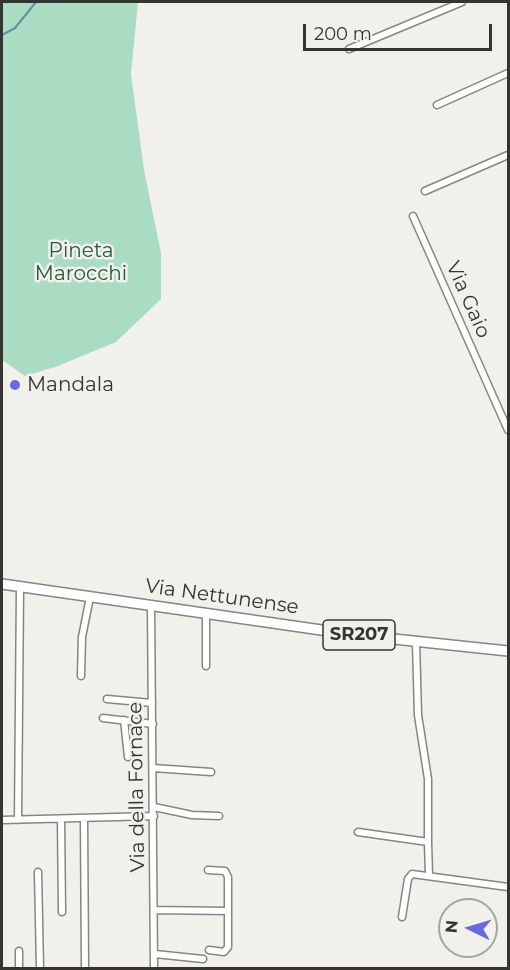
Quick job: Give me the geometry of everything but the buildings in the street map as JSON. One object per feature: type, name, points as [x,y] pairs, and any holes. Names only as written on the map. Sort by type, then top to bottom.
[{"type":"main road","name":"Via Nettunense","points":[[2,584],[416,642],[508,651]]},
{"type":"street","points":[[349,50],[462,2]]},
{"type":"street","points":[[437,105],[508,74]]},
{"type":"street","points":[[425,191],[508,155]]},
{"type":"street","name":"Via Gaio","points":[[413,216],[506,418],[508,430]]},
{"type":"street","points":[[18,820],[20,587]]},
{"type":"street","points":[[81,676],[82,637],[90,597]]},
{"type":"street","name":"Via della Fornace","points":[[151,605],[154,969]]},
{"type":"street","points":[[206,613],[206,666]]},
{"type":"street","points":[[416,642],[418,713],[427,775],[429,876]]},
{"type":"street","points":[[106,699],[152,703]]},
{"type":"street","points":[[103,718],[153,724]]},
{"type":"street","points":[[124,720],[128,757]]},
{"type":"street","points":[[153,768],[211,772]]},
{"type":"street","points":[[154,807],[192,815],[219,816]]},
{"type":"street","points":[[2,820],[154,816]]},
{"type":"street","points":[[61,819],[62,912]]},
{"type":"street","points":[[84,819],[85,969]]},
{"type":"street","points":[[358,832],[428,842]]},
{"type":"street","points":[[208,870],[223,870],[227,874],[228,911],[228,949],[222,952],[208,950]]},
{"type":"street","points":[[39,872],[40,969]]},
{"type":"street","points":[[402,917],[409,877],[414,874],[508,887]]},
{"type":"street","points":[[154,910],[228,911]]},
{"type":"street","points":[[19,951],[19,969]]},
{"type":"street","points":[[155,954],[203,959]]},
{"type":"green space","name":"Pineta Marocchi","points":[[2,2],[138,2],[131,74],[144,170],[161,253],[161,299],[116,342],[58,366],[25,376],[2,360]]},
{"type":"waterway","points":[[2,35],[15,28],[36,2]]},
{"type":"place","name":"Mandala","points":[[15,385]]}]
